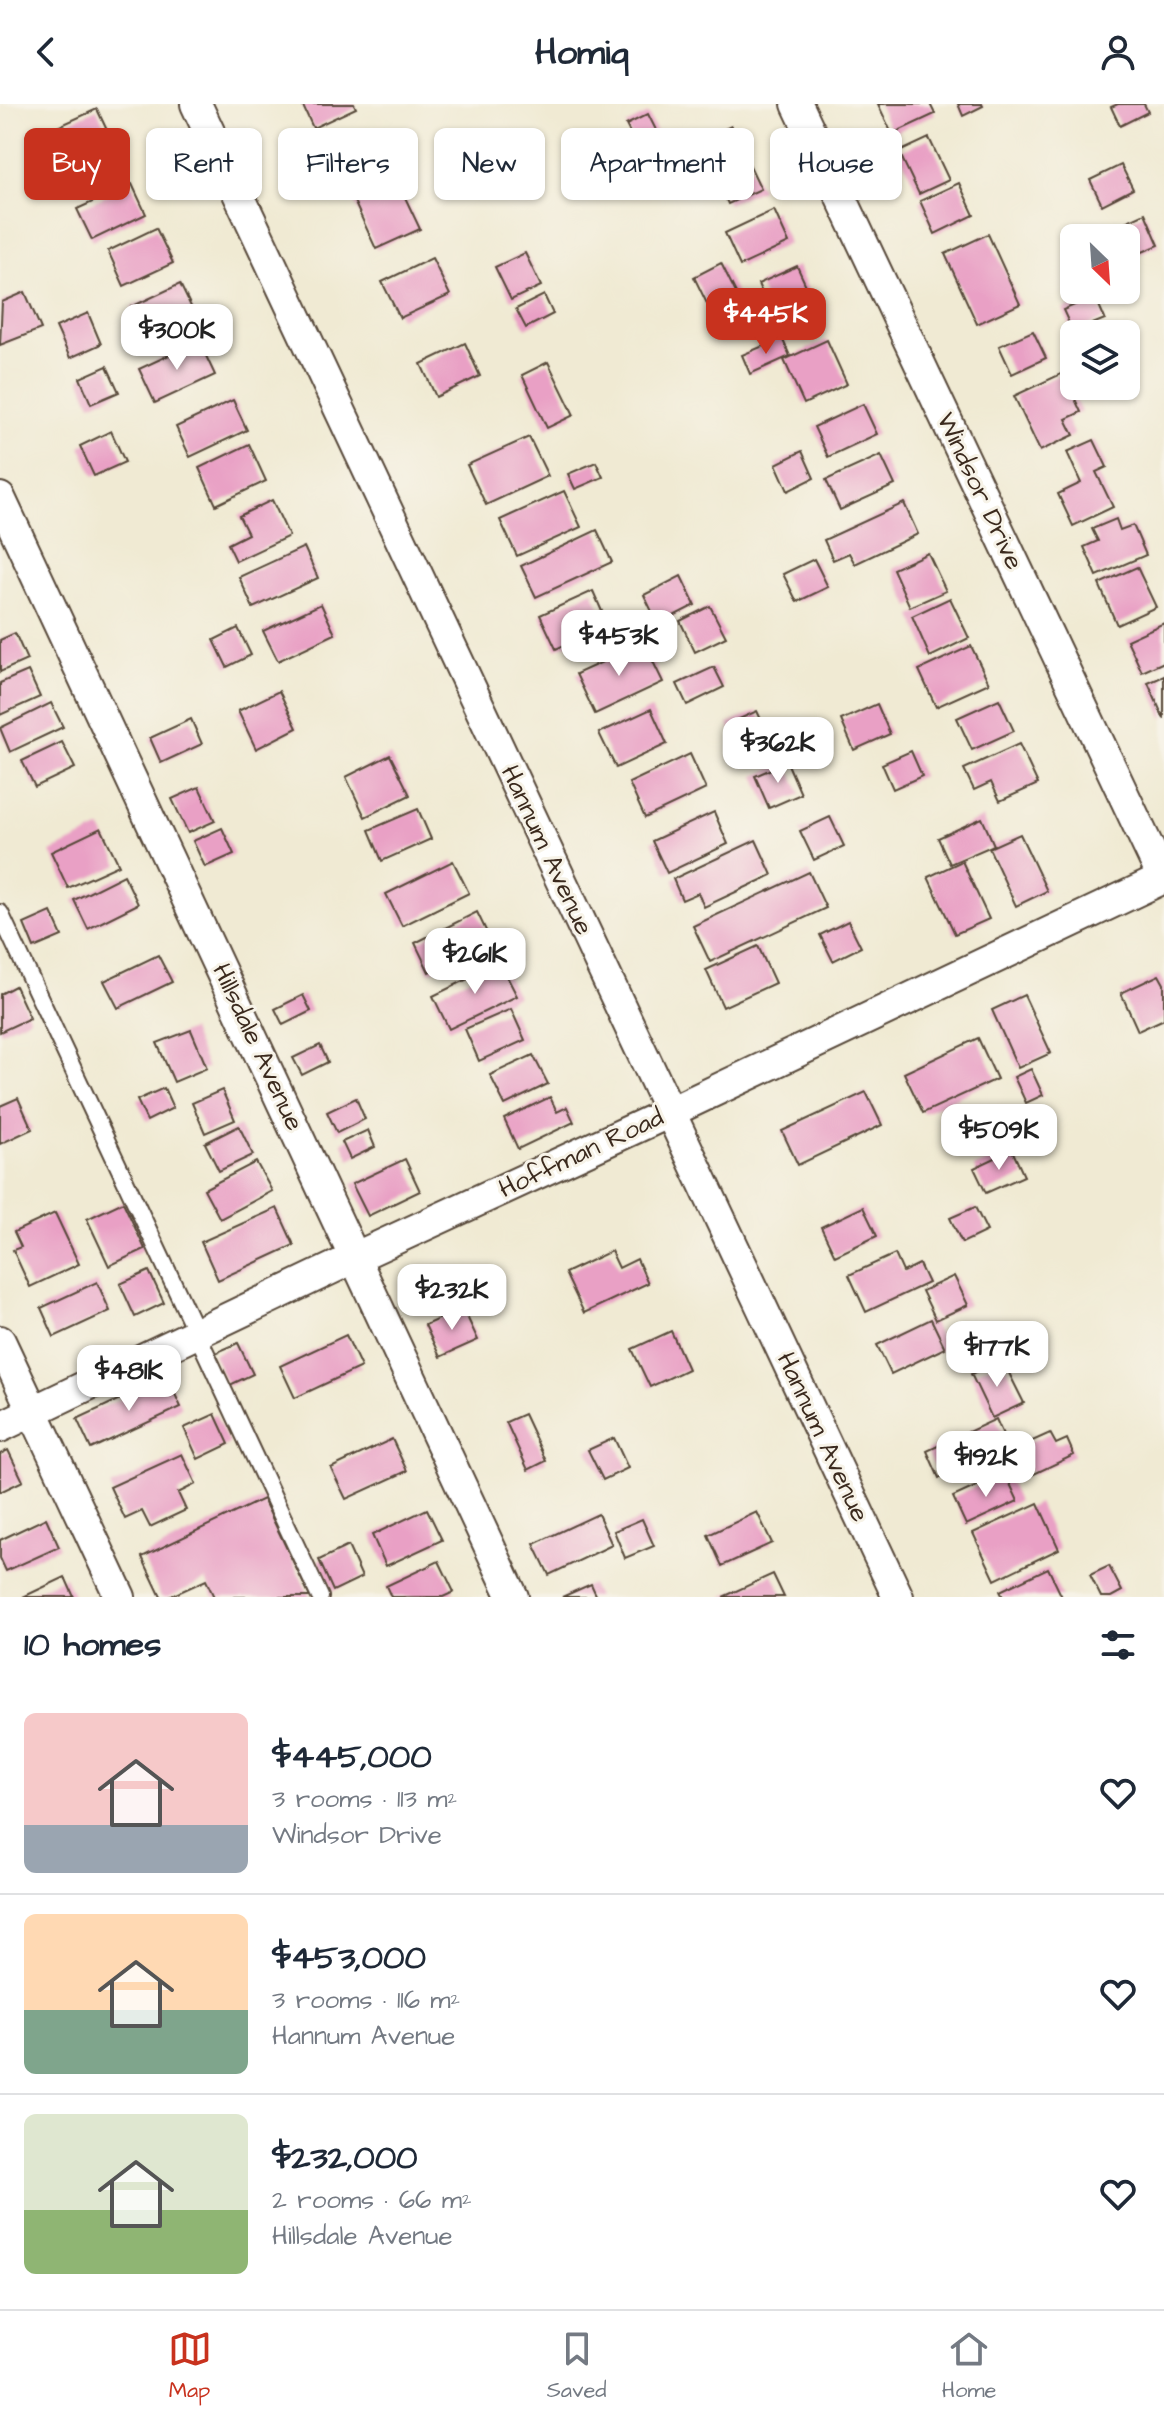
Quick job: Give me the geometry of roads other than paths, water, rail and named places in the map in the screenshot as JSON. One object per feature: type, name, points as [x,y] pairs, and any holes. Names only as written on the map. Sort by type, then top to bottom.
[{"type":"street","name":"Hannum Avenue","points":[[196,104],[898,1597]]},
{"type":"street","name":"Windsor Drive","points":[[797,104],[1163,878]]},
{"type":"street","name":"Hillsdale Avenue","points":[[0,498],[513,1597]]},
{"type":"street","name":"Hoffman Road","points":[[0,1427],[1163,878]]},
{"type":"street","points":[[0,1341],[120,1597]]},
{"type":"lane","points":[[0,913],[320,1597]]}]
